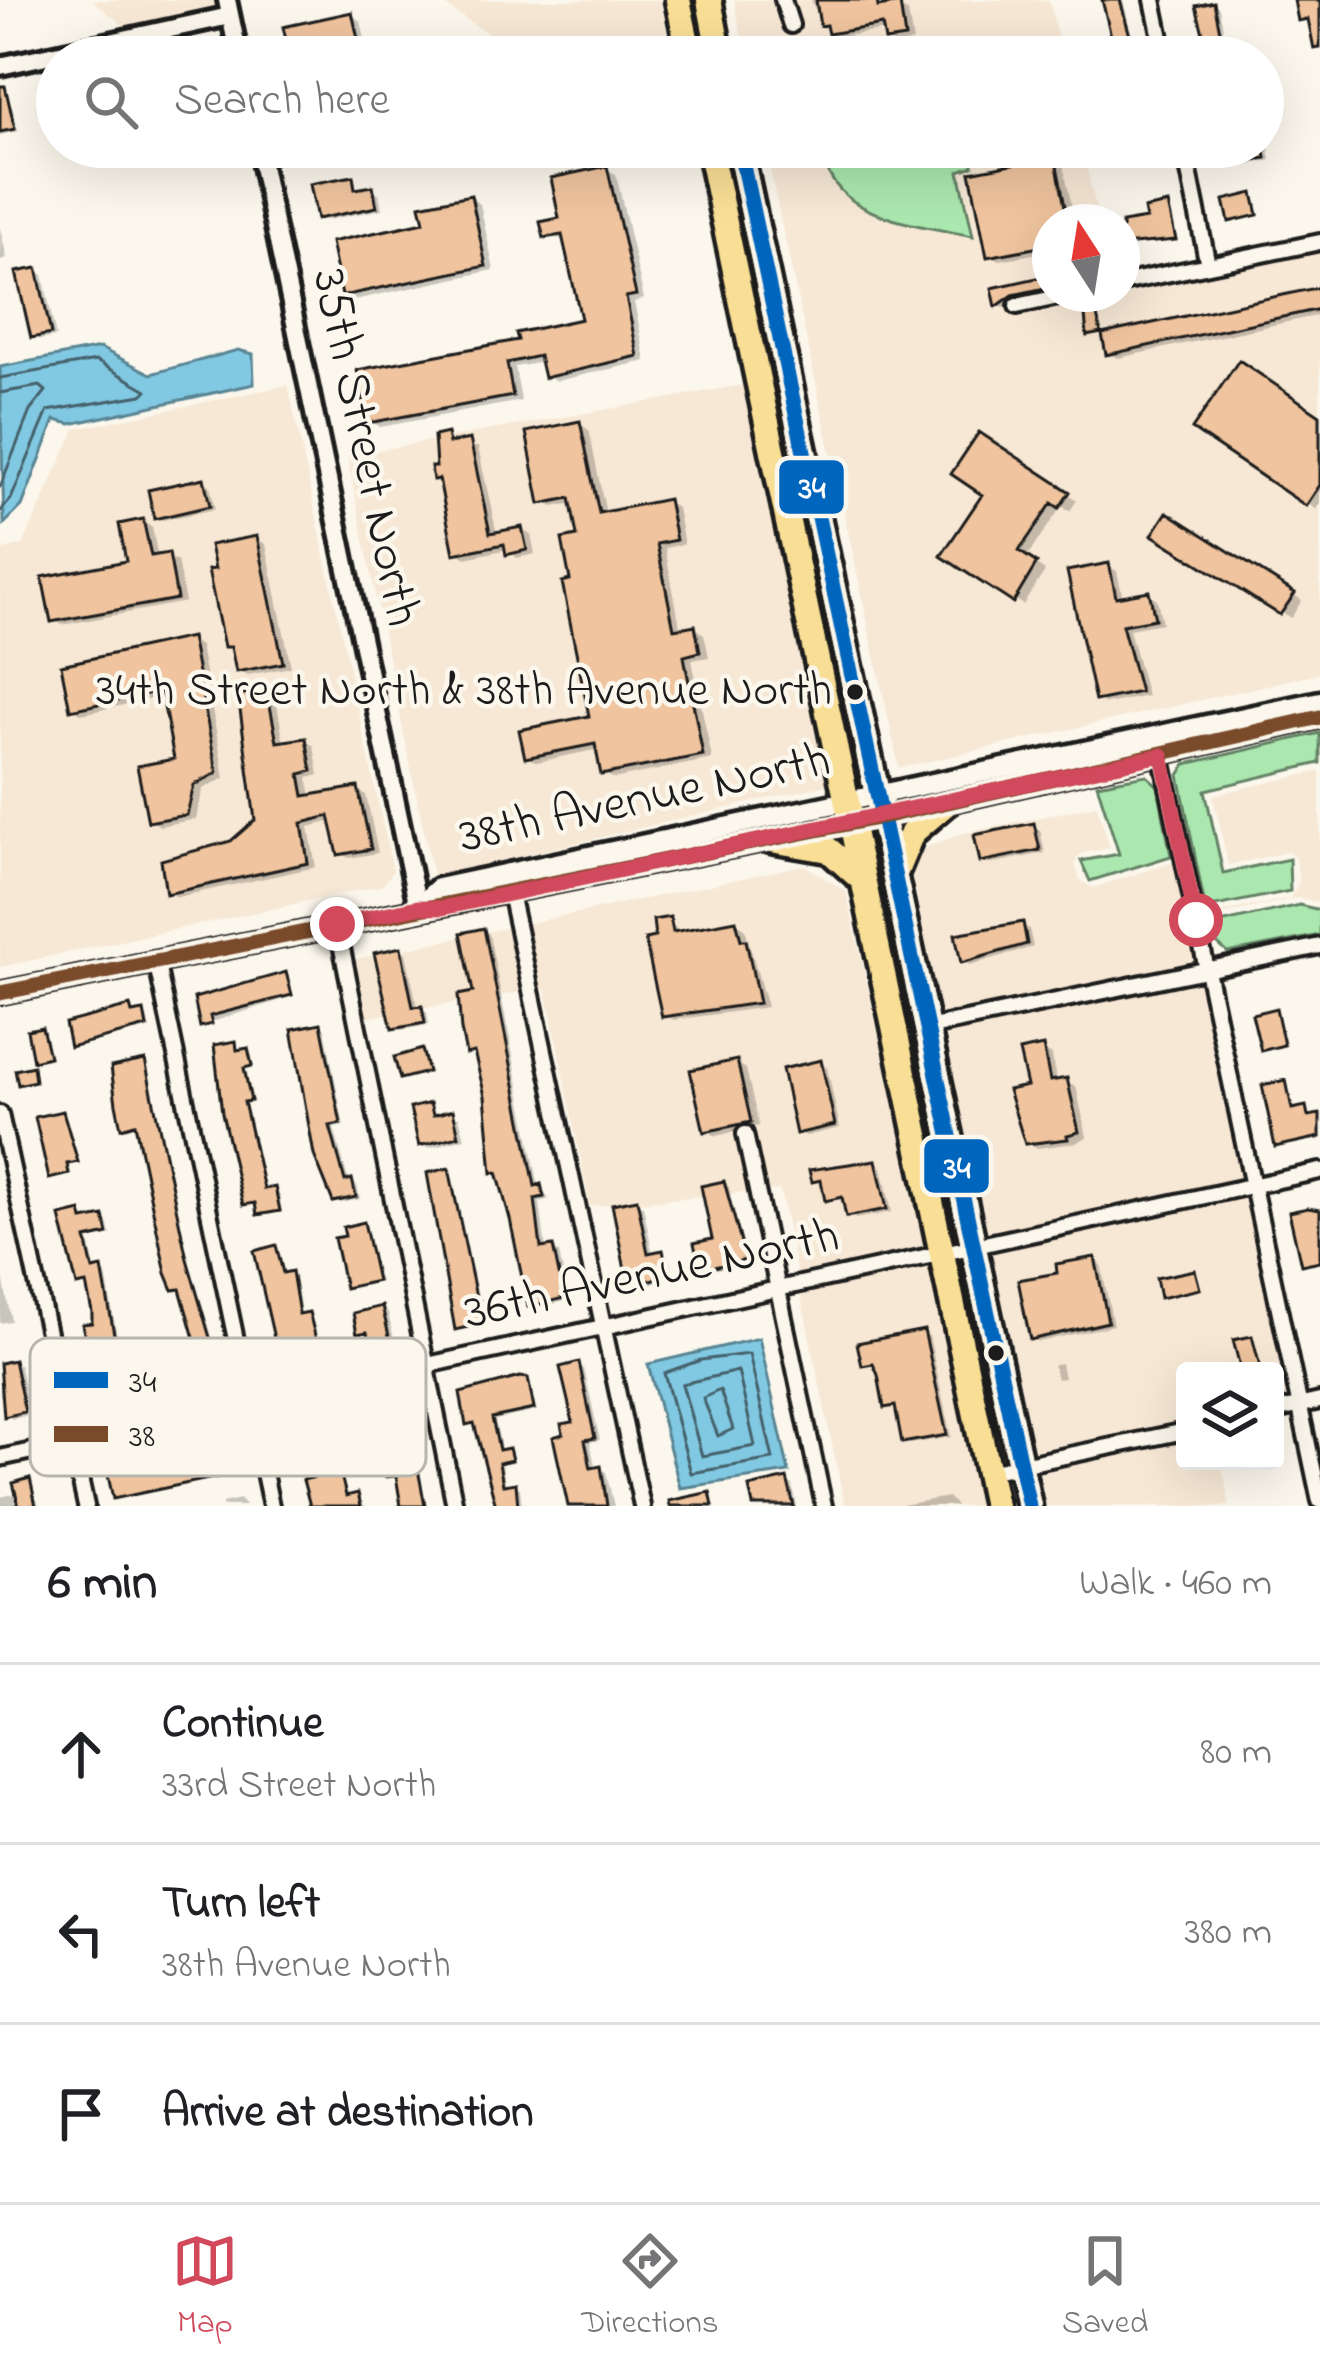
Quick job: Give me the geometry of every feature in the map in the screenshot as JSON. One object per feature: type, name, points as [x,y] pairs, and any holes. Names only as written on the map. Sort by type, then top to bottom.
[{"type":"highway","points":[[678,0],[686,36]]},
{"type":"highway","points":[[709,0],[716,36]]},
{"type":"highway","points":[[713,168],[845,812],[995,1506]]},
{"type":"highway","points":[[743,168],[1029,1506]]},
{"type":"highway","points":[[895,877],[912,833],[948,802]]},
{"type":"highway","points":[[771,839],[830,850],[860,878]]},
{"type":"highway","points":[[894,1034],[918,1056],[934,1106],[945,1115]]},
{"type":"main road","name":"38th Avenue North","points":[[418,907],[438,888],[879,805],[1157,734],[1320,701]]},
{"type":"main road","name":"38th Avenue North","points":[[879,805],[948,802],[1320,717]]},
{"type":"main road","name":"38th Avenue North","points":[[0,993],[771,839],[845,812]]},
{"type":"street","points":[[783,0],[791,26]]},
{"type":"street","points":[[1153,0],[1161,36]]},
{"type":"street","points":[[118,36],[229,8]]},
{"type":"street","points":[[0,66],[36,57]]},
{"type":"street","name":"35th Street North","points":[[262,168],[418,907]]},
{"type":"street","points":[[1188,168],[1208,265]]},
{"type":"street","points":[[1140,279],[1320,242]]},
{"type":"street","points":[[1017,306],[1032,303]]},
{"type":"street","points":[[1157,734],[1320,1502]]},
{"type":"street","points":[[510,893],[642,1506]]},
{"type":"street","points":[[337,924],[418,1338]]},
{"type":"street","points":[[927,1028],[1320,946]]},
{"type":"street","points":[[156,960],[234,1338]]},
{"type":"street","points":[[0,1114],[50,1338]]},
{"type":"street","points":[[745,1134],[824,1506]]},
{"type":"street","name":"36th Avenue North","points":[[426,1365],[1320,1171]]},
{"type":"street","points":[[426,1379],[455,1506]]},
{"type":"street","points":[[1284,1409],[1320,1401]]},
{"type":"street","points":[[988,1472],[1176,1432]]},
{"type":"street","name":"36th Avenue North","points":[[0,1458],[30,1451]]},
{"type":"street","points":[[80,1476],[86,1506]]},
{"type":"street","points":[[264,1476],[271,1506]]},
{"type":"shaded area","points":[[92,0],[220,0],[221,9],[128,29]]},
{"type":"shaded area","points":[[437,0],[660,0],[668,36],[491,36]]},
{"type":"shaded area","points":[[734,0],[775,0],[786,36],[742,36]]},
{"type":"shaded area","points":[[791,0],[1049,0],[1057,36],[786,36],[800,31]]},
{"type":"shaded area","points":[[770,168],[1087,168],[1095,204],[1032,204],[1032,294],[1008,299],[1011,316],[1032,312],[1140,312],[1140,288],[1320,250],[1320,673],[899,768]]},
{"type":"shaded area","points":[[288,385],[393,871],[383,885],[0,967],[0,551],[23,545],[75,429]]},
{"type":"shaded area","points":[[742,385],[827,785],[433,876],[347,456]]},
{"type":"shaded area","points":[[1320,771],[1320,902],[1297,898],[1215,916],[1206,926],[1202,910],[1213,914],[1291,898],[1299,881],[1296,859],[1287,852],[1228,865],[1213,795]]},
{"type":"shaded area","points":[[1097,805],[1110,848],[1080,854],[1075,863],[1079,879],[1092,888],[1176,861],[1198,963],[941,1016],[908,855],[960,834]]},
{"type":"shaded area","points":[[804,865],[846,891],[927,1247],[797,1274],[780,1190],[765,1191],[750,1124],[736,1128],[749,1192],[590,1206],[546,990],[538,990],[525,924]]},
{"type":"shaded area","points":[[510,927],[523,992],[363,1018],[351,960]]},
{"type":"shaded area","points":[[1202,980],[1244,1178],[988,1234],[944,1033]]},
{"type":"shaded area","points":[[1247,1195],[1282,1362],[1176,1362],[1176,1424],[1035,1454],[991,1251]]},
{"type":"shaded area","points":[[930,1264],[985,1506],[845,1506],[800,1291]]},
{"type":"shaded area","points":[[1176,1441],[1176,1470],[1223,1470],[1230,1506],[1047,1506],[1039,1471]]},
{"type":"green space","points":[[967,168],[959,171],[973,236],[878,214],[840,190],[828,171]]},
{"type":"green space","points":[[1320,733],[1320,763],[1205,790],[1223,873],[1289,859],[1290,891],[1211,907],[1204,902],[1179,775],[1186,764]]},
{"type":"green space","points":[[1146,775],[1158,786],[1171,856],[1090,881],[1081,861],[1119,854],[1097,784]]},
{"type":"green space","points":[[1299,905],[1320,910],[1320,935],[1228,953],[1211,938],[1216,924]]},
{"type":"water","points":[[100,348],[151,374],[238,350],[253,354],[254,384],[71,424],[55,420],[22,506],[4,524],[0,367]]},
{"type":"water","points":[[759,1338],[789,1472],[680,1488],[648,1364]]},
{"type":"building","points":[[816,0],[877,0],[878,7],[900,3],[905,36],[884,36],[882,25],[828,34],[826,25],[820,26]]},
{"type":"building","points":[[1102,0],[1120,0],[1130,36],[1111,36]]},
{"type":"building","points":[[1294,0],[1320,0],[1320,48],[1314,49],[1308,19],[1298,21]]},
{"type":"building","points":[[1214,2],[1221,36],[1204,36],[1196,6]]},
{"type":"building","points":[[352,12],[357,36],[285,36],[283,27]]},
{"type":"building","points":[[0,86],[5,86],[15,129],[0,132]]},
{"type":"building","points":[[607,168],[636,295],[626,297],[638,356],[544,378],[539,356],[507,363],[513,396],[368,423],[357,370],[518,340],[516,333],[581,319],[562,235],[544,238],[540,222],[559,218],[551,178]]},
{"type":"building","points":[[1057,168],[1064,204],[1032,204],[1032,248],[987,257],[970,172]]},
{"type":"building","points":[[353,176],[355,189],[373,186],[377,207],[317,219],[310,184]]},
{"type":"building","points":[[1253,193],[1258,215],[1229,222],[1224,200]]},
{"type":"building","points":[[471,195],[486,266],[342,296],[331,242],[424,222],[420,205]]},
{"type":"building","points":[[1168,204],[1176,240],[1140,243],[1144,209]]},
{"type":"building","points":[[37,268],[51,334],[31,338],[16,272]]},
{"type":"building","points":[[1032,279],[1032,291],[1013,295],[996,307],[992,288]]},
{"type":"building","points":[[1320,287],[1320,309],[1106,355],[1102,334]]},
{"type":"building","points":[[1085,312],[1096,312],[1101,333],[1087,336]]},
{"type":"building","points":[[1239,360],[1320,415],[1320,485],[1306,506],[1192,429]]},
{"type":"building","points":[[580,421],[599,513],[668,499],[676,540],[657,544],[674,629],[695,625],[700,652],[684,656],[703,755],[601,775],[595,744],[525,758],[519,730],[589,716],[562,582],[570,580],[562,539],[577,536],[570,498],[540,504],[526,432]]},
{"type":"building","points":[[979,432],[1070,492],[1059,508],[1052,503],[1019,551],[1037,563],[1013,603],[941,556],[982,495],[951,474]]},
{"type":"building","points":[[447,433],[449,443],[470,439],[490,533],[522,527],[527,550],[506,555],[504,544],[454,554],[439,479],[433,480],[431,467],[436,467],[434,436]]},
{"type":"building","points":[[204,478],[210,506],[154,519],[148,490]]},
{"type":"building","points":[[1167,512],[1295,593],[1280,615],[1152,535]]},
{"type":"building","points":[[143,519],[151,556],[169,553],[177,599],[51,622],[42,577],[126,561],[119,524]]},
{"type":"building","points":[[257,536],[283,663],[236,672],[231,647],[224,647],[208,570],[215,569],[210,545]]},
{"type":"building","points":[[1109,563],[1116,597],[1149,591],[1155,619],[1122,625],[1140,692],[1095,701],[1067,571]]},
{"type":"building","points":[[191,637],[217,773],[194,785],[187,815],[148,822],[137,766],[174,759],[161,691],[70,710],[61,665]]},
{"type":"building","points":[[267,690],[277,742],[306,738],[312,771],[300,774],[304,796],[358,787],[371,849],[338,855],[329,816],[302,823],[308,863],[166,894],[161,860],[231,841],[255,820],[238,695]]},
{"type":"building","points":[[1034,823],[1040,850],[980,862],[974,835]]},
{"type":"building","points":[[670,917],[673,932],[736,920],[741,940],[746,940],[759,1003],[662,1017],[645,939],[655,937],[653,920]]},
{"type":"building","points":[[1023,922],[1027,944],[961,963],[955,934]]},
{"type":"building","points":[[484,928],[535,1186],[541,1184],[544,1197],[535,1199],[541,1248],[553,1246],[564,1298],[528,1307],[510,1219],[497,1172],[492,1173],[485,1096],[474,1052],[466,1054],[461,1030],[458,995],[473,992],[461,933]]},
{"type":"building","points":[[401,947],[413,1007],[422,1006],[425,1023],[392,1029],[374,953]]},
{"type":"building","points":[[286,972],[292,995],[210,1016],[212,1024],[200,1027],[194,998]]},
{"type":"building","points":[[130,1006],[132,1013],[144,1011],[147,1027],[70,1047],[65,1023]]},
{"type":"building","points":[[1276,1008],[1284,1045],[1261,1051],[1252,1014]]},
{"type":"building","points":[[321,1023],[341,1124],[330,1126],[345,1181],[352,1179],[356,1197],[333,1202],[314,1155],[292,1029]]},
{"type":"building","points":[[42,1027],[49,1057],[33,1061],[27,1030]]},
{"type":"building","points":[[236,1041],[237,1050],[248,1048],[252,1066],[244,1068],[251,1101],[244,1102],[264,1189],[275,1187],[280,1211],[257,1215],[255,1203],[243,1205],[222,1113],[214,1045]]},
{"type":"building","points":[[1043,1046],[1050,1081],[1067,1078],[1079,1132],[1067,1135],[1068,1139],[1025,1144],[1008,1090],[1027,1086],[1019,1051]]},
{"type":"building","points":[[422,1049],[428,1072],[400,1079],[394,1057]]},
{"type":"building","points":[[145,1060],[187,1259],[210,1338],[194,1338],[180,1289],[173,1290],[166,1273],[135,1124],[121,1128],[111,1067]]},
{"type":"building","points":[[737,1060],[751,1122],[704,1132],[690,1070]]},
{"type":"building","points":[[821,1060],[835,1125],[796,1134],[782,1069]]},
{"type":"building","points":[[33,1066],[35,1081],[18,1085],[15,1070]]},
{"type":"building","points":[[1286,1080],[1292,1109],[1306,1106],[1308,1116],[1320,1114],[1320,1137],[1275,1147],[1262,1085]]},
{"type":"building","points":[[430,1103],[433,1115],[453,1110],[459,1136],[419,1146],[410,1108]]},
{"type":"building","points":[[63,1111],[78,1162],[67,1164],[69,1174],[49,1179],[35,1117]]},
{"type":"building","points":[[876,1160],[887,1209],[846,1217],[842,1197],[825,1201],[821,1180],[812,1182],[809,1170]]},
{"type":"building","points":[[449,1168],[477,1302],[489,1299],[494,1321],[455,1330],[427,1173]]},
{"type":"building","points":[[724,1181],[746,1260],[700,1270],[694,1243],[712,1239],[701,1186]]},
{"type":"building","points":[[637,1199],[648,1253],[663,1250],[669,1276],[628,1285],[612,1204]]},
{"type":"building","points":[[1320,1210],[1320,1261],[1301,1265],[1289,1212]]},
{"type":"building","points":[[81,1211],[83,1220],[104,1216],[108,1234],[86,1239],[93,1270],[102,1268],[115,1338],[85,1338],[82,1324],[92,1323],[92,1312],[86,1284],[77,1286],[60,1216]]},
{"type":"building","points":[[364,1222],[377,1281],[345,1288],[334,1238],[345,1236],[343,1227]]},
{"type":"building","points":[[276,1245],[283,1273],[292,1271],[299,1314],[309,1312],[316,1338],[274,1338],[254,1251]]},
{"type":"building","points":[[1095,1257],[1108,1322],[1030,1340],[1018,1280],[1057,1273],[1056,1264]]},
{"type":"building","points":[[1195,1270],[1200,1289],[1160,1298],[1156,1278]]},
{"type":"building","points":[[382,1306],[389,1338],[357,1334],[353,1313]]},
{"type":"building","points":[[924,1330],[947,1435],[902,1443],[895,1406],[884,1408],[878,1375],[873,1364],[862,1366],[857,1343]]},
{"type":"building","points":[[1252,1336],[1259,1362],[1239,1362],[1233,1340]]},
{"type":"building","points":[[14,1360],[25,1412],[4,1417],[0,1363]]},
{"type":"building","points":[[579,1362],[595,1438],[585,1440],[591,1468],[601,1466],[607,1506],[568,1506],[553,1437],[563,1434],[561,1424],[573,1422],[560,1367]]},
{"type":"building","points":[[528,1378],[534,1409],[492,1418],[499,1450],[509,1448],[512,1460],[499,1463],[503,1485],[516,1483],[518,1506],[496,1506],[474,1423],[466,1425],[460,1393]]},
{"type":"building","points":[[108,1476],[222,1476],[113,1499]]},
{"type":"building","points":[[341,1476],[346,1496],[358,1493],[361,1506],[310,1506],[303,1480]]},
{"type":"building","points":[[396,1476],[419,1476],[425,1506],[401,1506]]},
{"type":"building","points":[[30,1478],[36,1506],[19,1506],[13,1483]]},
{"type":"building","points":[[787,1478],[794,1506],[753,1506],[749,1487]]},
{"type":"building","points":[[710,1492],[713,1506],[670,1506],[669,1501]]},
{"type":"transit line","name":"34","points":[[743,168],[1029,1506]]},
{"type":"transit line","name":"38","points":[[0,993],[882,817],[1320,717]]},
{"type":"place","name":"34th Street North & 38th Avenue North","points":[[855,692]]},
{"type":"route","points":[[337,924],[418,907],[442,908],[882,818],[1162,755],[1196,920]]}]
